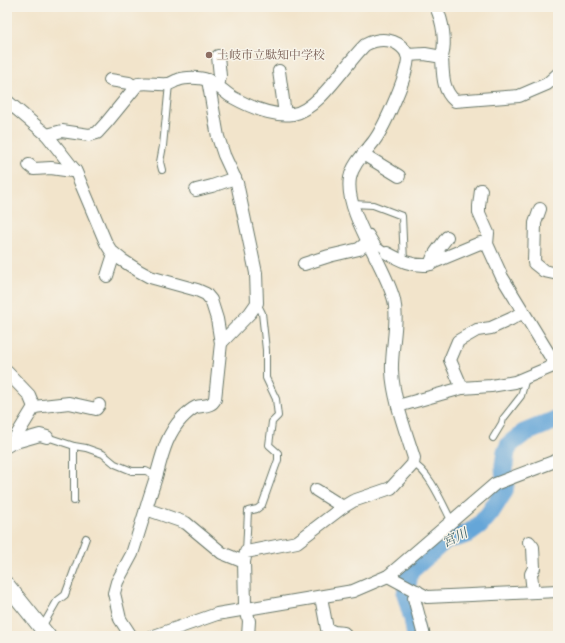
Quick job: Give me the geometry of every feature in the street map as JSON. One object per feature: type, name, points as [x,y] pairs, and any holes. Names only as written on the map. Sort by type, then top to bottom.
[{"type":"street","points":[[436,7],[442,21],[444,40],[442,57],[445,86],[450,97],[455,101],[519,96],[547,84],[558,74]]},
{"type":"street","points":[[47,135],[62,131],[90,135],[97,133],[108,122],[138,84],[146,82],[169,84],[179,79],[200,79],[213,84],[232,97],[268,113],[294,114],[302,111],[315,102],[346,69],[366,44],[381,40],[389,40],[400,45],[408,55],[408,65],[390,112],[375,140],[363,154],[352,172],[349,191],[352,204],[395,301],[392,371],[398,406],[414,458],[413,464],[391,488],[353,501],[342,507],[298,542],[245,557],[222,553],[186,523],[146,509]]},
{"type":"street","points":[[408,55],[425,54],[442,57]]},
{"type":"street","points":[[218,56],[220,76],[213,84],[218,138],[239,191],[256,273],[257,303],[250,313],[221,343]]},
{"type":"street","points":[[279,72],[285,114]]},
{"type":"street","points":[[110,80],[129,83],[135,87]]},
{"type":"street","points":[[7,101],[47,135],[75,170],[106,243],[114,254],[150,277],[197,290],[206,294],[211,300],[217,319],[221,343],[215,399],[207,406],[195,407],[182,418],[167,441],[161,454],[156,476],[132,554],[117,582],[114,593],[120,619],[131,636]]},
{"type":"street","points":[[363,154],[399,176]]},
{"type":"street","points":[[28,165],[34,169],[51,168],[72,171],[75,170]]},
{"type":"street","points":[[196,190],[235,178]]},
{"type":"street","points":[[398,406],[462,388],[515,382],[557,364],[502,277],[487,244],[488,233],[479,213],[481,190]]},
{"type":"street","points":[[540,208],[535,223],[534,263],[544,271],[558,274]]},
{"type":"street","points":[[431,264],[431,258],[447,237]]},
{"type":"street","points":[[304,264],[335,254],[359,249],[367,238]]},
{"type":"street","points":[[387,253],[404,262],[418,266],[426,266],[480,244],[487,244]]},
{"type":"street","points":[[107,276],[114,254]]},
{"type":"street","points":[[462,388],[450,360],[458,341],[477,330],[491,328],[523,312]]},
{"type":"street","points":[[7,372],[29,395],[34,407]]},
{"type":"street","points":[[34,407],[69,403],[96,409],[99,405]]},
{"type":"street","points":[[10,444],[34,407]]},
{"type":"street","points":[[10,444],[40,435],[47,437]]},
{"type":"street","points":[[154,636],[217,614],[353,591],[388,576],[495,484],[558,460]]},
{"type":"street","points":[[316,490],[342,507]]},
{"type":"street","points":[[529,542],[533,547],[534,568],[531,574],[532,592]]},
{"type":"street","points":[[245,557],[244,604],[248,621],[248,636]]},
{"type":"street","points":[[388,576],[427,597],[558,590]]},
{"type":"street","points":[[7,585],[45,632]]},
{"type":"street","points":[[415,590],[414,598],[424,636]]},
{"type":"street","points":[[322,597],[327,629],[334,632],[344,633]]},
{"type":"lane","points":[[162,170],[161,154],[169,84]]},
{"type":"lane","points":[[352,204],[373,205],[402,216],[404,262]]},
{"type":"lane","points":[[367,238],[370,233],[378,246],[387,253]]},
{"type":"lane","points":[[245,557],[248,511],[257,509],[262,505],[278,460],[278,453],[269,445],[272,422],[278,416],[276,399],[266,378],[266,350],[262,313],[257,303]]},
{"type":"lane","points":[[493,438],[503,419],[521,396],[526,377]]},
{"type":"lane","points":[[47,437],[103,454],[115,464],[132,471],[146,472],[156,476]]},
{"type":"lane","points":[[74,446],[74,502]]},
{"type":"lane","points":[[413,464],[422,469],[435,489],[452,522]]},
{"type":"lane","points":[[45,632],[57,601],[65,595],[86,538]]},
{"type":"waterway","name":"宮川","points":[[416,636],[406,594],[409,572],[446,539],[469,533],[480,525],[490,513],[504,491],[504,465],[506,452],[510,444],[524,433],[558,419]]},
{"type":"place","name":"土岐市立駄知中学校","points":[[209,55]]}]
